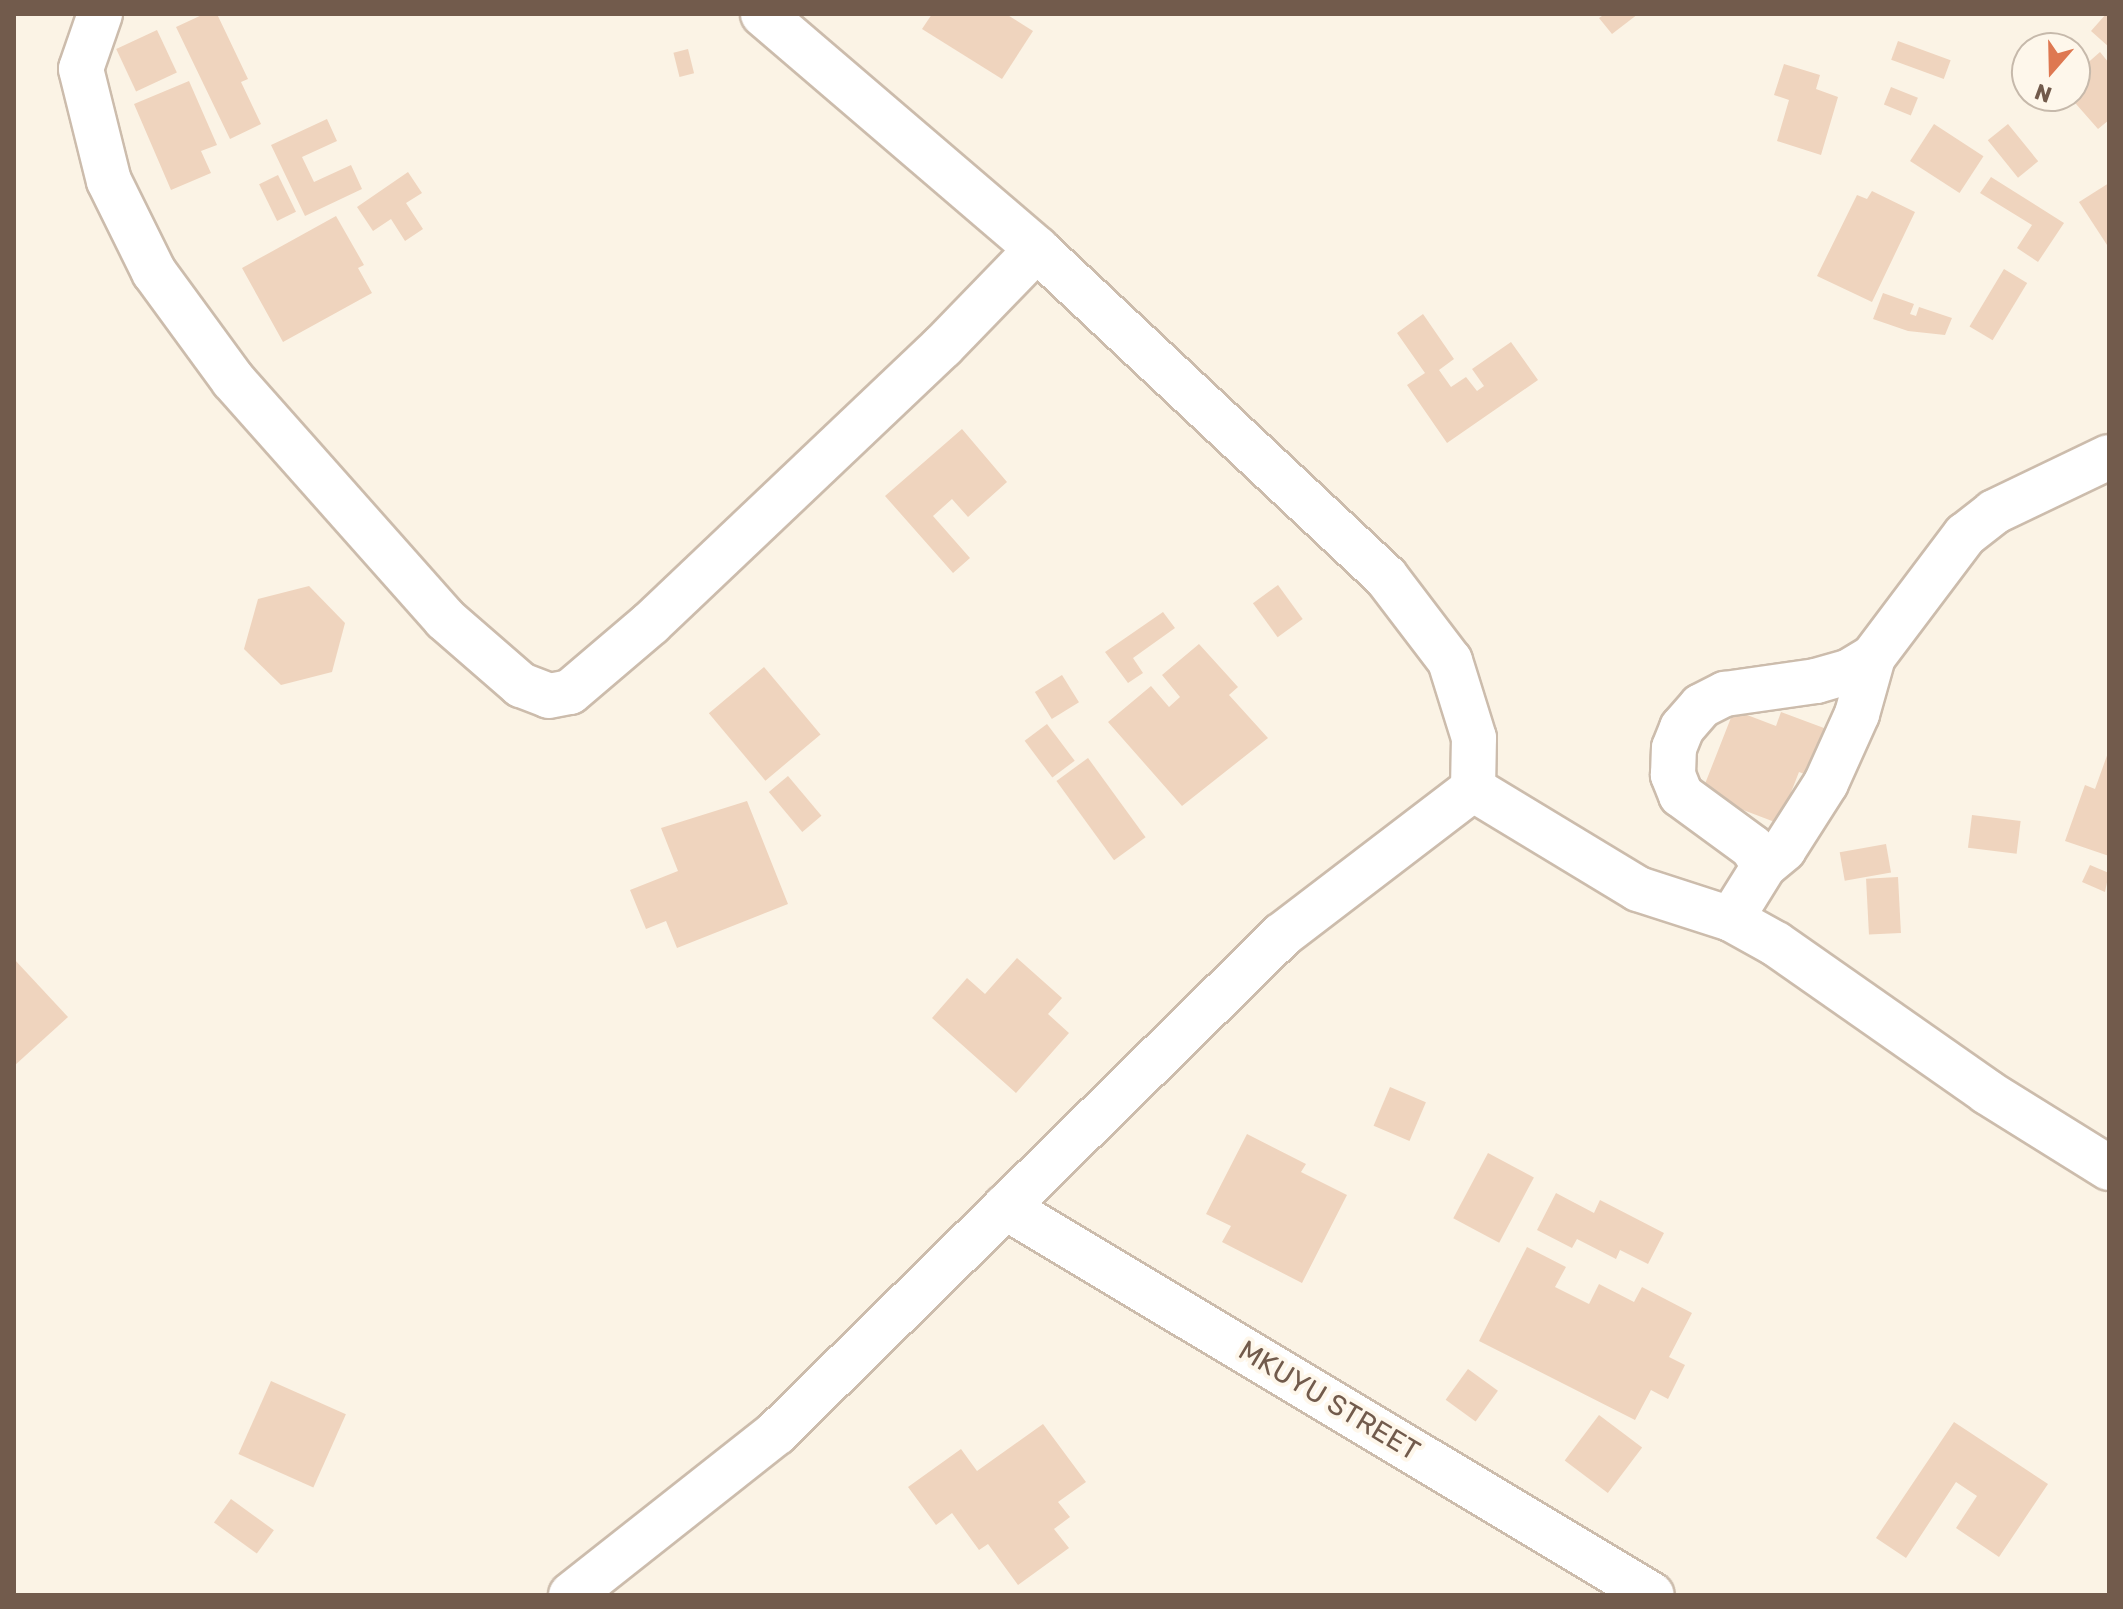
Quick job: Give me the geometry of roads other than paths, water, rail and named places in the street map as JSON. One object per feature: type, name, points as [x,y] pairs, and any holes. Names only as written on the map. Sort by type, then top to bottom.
[{"type":"street","points":[[100,14],[81,69],[109,181],[154,272],[233,380],[445,619],[521,685],[549,696],[570,692],[651,623],[943,346],[1037,249]]},
{"type":"street","points":[[763,14],[1037,249],[1386,577],[1450,661],[1474,738],[1473,789]]},
{"type":"street","points":[[1731,919],[1764,866],[1784,849],[1826,783],[1857,714],[1873,657],[1965,535],[1994,512],[2109,457]]},
{"type":"street","points":[[1764,866],[1752,847],[1681,795],[1673,775],[1674,748],[1682,728],[1701,706],[1725,694],[1816,681],[1848,672],[1873,657]]},
{"type":"street","points":[[1473,789],[1638,889],[1731,919],[1829,978],[1987,1092],[2109,1168]]},
{"type":"street","points":[[571,1595],[776,1433],[1282,935],[1473,789]]},
{"type":"street","name":"MKUYU STREET","points":[[1005,1207],[1652,1595]]}]
